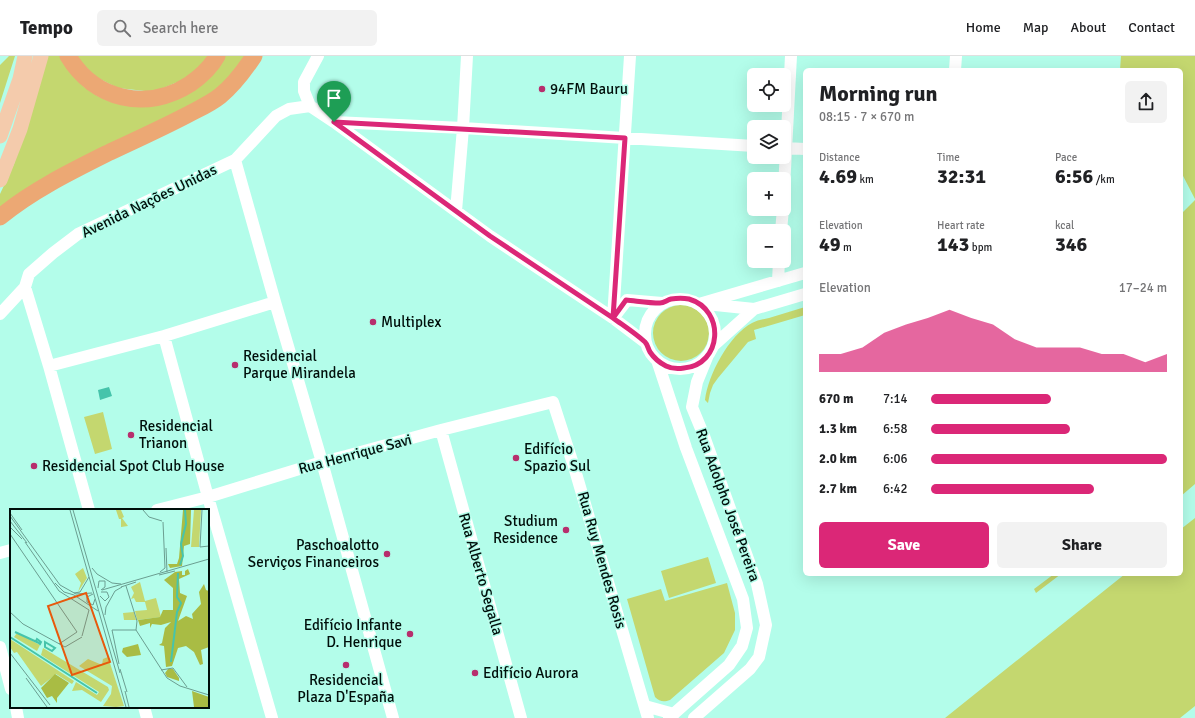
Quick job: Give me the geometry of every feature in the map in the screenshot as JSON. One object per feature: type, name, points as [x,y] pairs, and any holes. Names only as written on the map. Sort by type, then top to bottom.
[{"type":"highway","points":[[68,56],[88,81],[98,87],[123,97],[146,99],[164,96],[183,89],[201,76],[214,62],[217,56]]},
{"type":"highway","points":[[0,217],[15,205],[64,175],[206,105],[229,88],[242,74],[254,56]]},
{"type":"main road","points":[[0,136],[20,78],[25,56]]},
{"type":"main road","points":[[0,180],[20,129],[41,56]]},
{"type":"street","points":[[318,56],[304,82],[304,92],[310,106],[490,236],[613,318],[646,343]]},
{"type":"street","points":[[456,211],[467,56]]},
{"type":"street","points":[[613,318],[630,56]]},
{"type":"street","points":[[787,120],[791,56]]},
{"type":"street","points":[[956,56],[956,68]]},
{"type":"street","name":"Avenida Nações Unidas","points":[[0,314],[25,287],[29,274],[78,234],[235,160],[276,116],[289,109],[310,106]]},
{"type":"street","points":[[334,122],[463,128],[747,146]]},
{"type":"street","points":[[791,149],[803,150]]},
{"type":"street","points":[[235,160],[322,462],[393,718]]},
{"type":"street","points":[[778,281],[779,268]]},
{"type":"street","points":[[699,304],[803,274]]},
{"type":"street","points":[[25,287],[50,366],[89,509]]},
{"type":"street","points":[[699,304],[754,309],[803,295]]},
{"type":"street","points":[[711,350],[716,333],[713,321],[707,310],[699,304],[689,299],[680,298],[662,303],[653,311],[645,332],[646,343],[650,352],[657,360],[666,366],[678,369],[689,368],[700,363],[711,350],[754,309]]},
{"type":"street","points":[[613,318],[626,300],[662,303]]},
{"type":"street","points":[[50,366],[164,336],[275,302]]},
{"type":"street","points":[[164,336],[208,497],[272,718]]},
{"type":"street","name":"Rua Adolpho José Pereira","points":[[694,718],[750,669],[759,657],[766,625],[757,584],[692,407],[697,382],[711,350]]},
{"type":"street","name":"Rua Adolpho José Pereira","points":[[657,360],[689,455],[743,600],[747,628],[742,646],[729,665],[671,716]]},
{"type":"street","name":"Rua Henrique Savi","points":[[161,509],[208,497],[322,462],[554,402]]},
{"type":"street","name":"Rua Ruy Mendes Rosis","points":[[554,402],[648,718]]},
{"type":"street","name":"Rua Alberto Segalla","points":[[441,430],[521,718]]},
{"type":"street","points":[[0,553],[10,550]]},
{"type":"street","points":[[0,647],[10,685]]},
{"type":"street","points":[[645,706],[671,716]]},
{"type":"street","points":[[16,708],[18,718]]},
{"type":"street","points":[[144,708],[147,718]]},
{"type":"shaded area","points":[[9,56],[15,56],[0,103],[0,65]]},
{"type":"shaded area","points":[[47,56],[60,56],[73,76],[84,87],[97,96],[112,102],[135,106],[223,56],[247,56],[215,92],[0,211],[0,194],[14,164]]},
{"type":"shaded area","points":[[75,56],[210,56],[189,77],[154,92],[118,88],[96,77]]},
{"type":"shaded area","points":[[1121,56],[1195,56],[1195,199],[1183,176],[1183,68],[1120,68]]},
{"type":"shaded area","points":[[1195,200],[1195,484],[1183,494],[1183,212]]},
{"type":"shaded area","points":[[675,305],[687,305],[701,313],[709,327],[707,344],[701,353],[687,361],[675,361],[665,356],[658,349],[653,339],[653,327],[658,317],[665,310]]},
{"type":"shaded area","points":[[803,308],[803,316],[754,330],[756,339],[748,342],[718,378],[713,385],[708,403],[705,400],[710,379],[728,346],[735,337],[752,323]]},
{"type":"shaded area","points":[[109,387],[112,396],[100,400],[98,390]]},
{"type":"shaded area","points":[[103,412],[112,449],[95,454],[84,417]]},
{"type":"shaded area","points":[[1195,518],[1195,706],[1180,718],[945,718],[1122,576],[1183,576],[1183,527]]},
{"type":"shaded area","points":[[708,557],[716,583],[669,598],[661,571]]},
{"type":"shaded area","points":[[1051,576],[1058,576],[1036,593],[1034,589]]},
{"type":"shaded area","points":[[727,583],[735,613],[735,630],[724,653],[670,700],[660,701],[655,697],[627,599],[661,589],[665,601]]},
{"type":"place","name":"94FM Bauru","points":[[542,89]]},
{"type":"place","name":"Multiplex","points":[[373,322]]},
{"type":"place","name":"Residencial Parque Mirandela","points":[[235,365]]},
{"type":"place","name":"Residencial Trianon","points":[[131,435]]},
{"type":"place","name":"Edifício Spazio Sul","points":[[516,458]]},
{"type":"place","name":"Residencial Spot Club House","points":[[34,466]]},
{"type":"place","name":"Studium Residence","points":[[566,530]]},
{"type":"place","name":"Paschoalotto Serviços Financeiros","points":[[387,554]]},
{"type":"place","name":"Edifício Infante D. Henrique","points":[[410,634]]},
{"type":"place","name":"Residencial Plaza D'España","points":[[346,665]]},
{"type":"place","name":"Edifício Aurora","points":[[475,673]]},
{"type":"route","points":[[334,122],[490,236],[613,318],[626,300],[662,303],[680,298],[689,299],[699,304],[707,310],[713,321],[716,333],[714,345],[708,355],[700,363],[689,368],[678,369],[666,366],[657,360],[650,352],[646,343],[613,318],[625,138],[334,122]]}]
